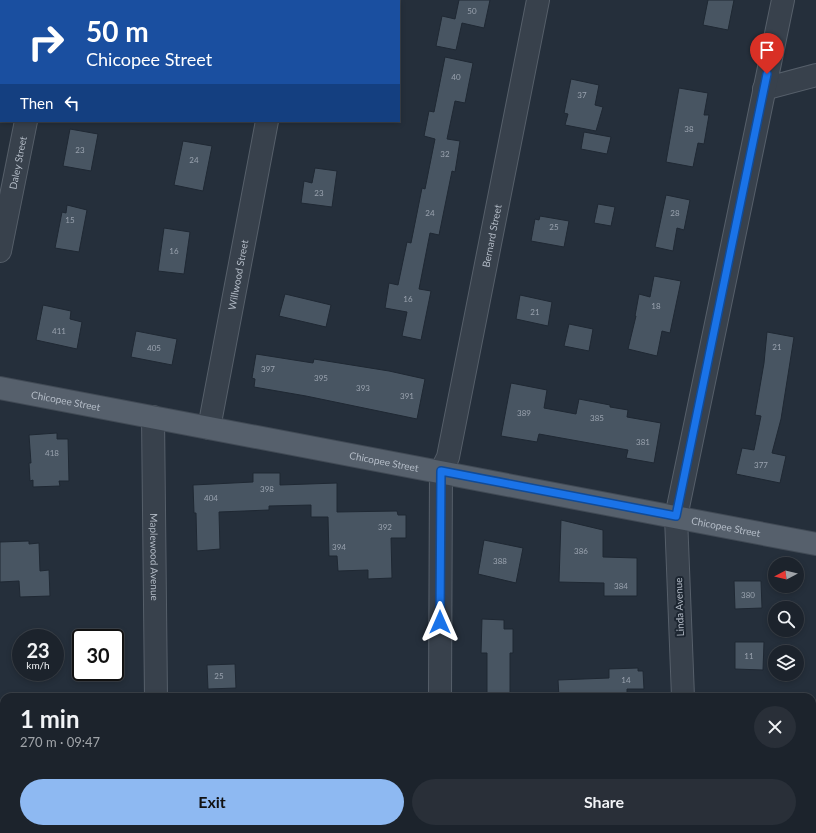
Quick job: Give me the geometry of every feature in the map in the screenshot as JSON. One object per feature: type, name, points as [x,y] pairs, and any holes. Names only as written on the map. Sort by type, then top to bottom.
[{"type":"main road","name":"Chicopee Street","points":[[0,388],[441,471],[816,544]]},
{"type":"street","name":"Bernard Street","points":[[441,471],[448,457],[538,0]]},
{"type":"street","name":"Linda Avenue","points":[[683,693],[676,516],[782,0]]},
{"type":"street","points":[[764,89],[816,75]]},
{"type":"street","name":"Daley Street","points":[[0,251],[26,122]]},
{"type":"street","name":"Willwood Street","points":[[210,428],[267,122]]},
{"type":"street","name":"Maplewood Avenue","points":[[153,417],[156,693]]},
{"type":"street","points":[[440,693],[441,471]]},
{"type":"building","points":[[459,0],[490,0],[484,28],[462,23],[456,50],[436,46],[442,16],[455,19]]},
{"type":"building","points":[[708,0],[734,0],[728,30],[703,25]]},
{"type":"building","points":[[445,57],[473,63],[465,103],[455,101],[447,139],[460,141],[455,172],[452,171],[439,235],[430,233],[419,289],[431,291],[421,340],[402,336],[407,312],[385,308],[389,283],[398,285],[407,242],[411,243],[422,188],[425,189],[435,139],[424,136],[429,111],[434,112]]},
{"type":"building","points":[[571,79],[599,85],[595,105],[603,107],[596,131],[565,125],[568,114],[564,113]]},
{"type":"building","points":[[679,88],[708,93],[704,115],[709,115],[704,144],[698,143],[693,167],[666,162]]},
{"type":"building","points":[[70,129],[98,134],[91,171],[63,166]]},
{"type":"building","points":[[584,132],[611,137],[607,154],[581,149]]},
{"type":"building","points":[[183,141],[212,146],[203,191],[174,185]]},
{"type":"building","points":[[315,168],[337,171],[332,207],[301,203],[304,181],[312,183]]},
{"type":"building","points":[[666,195],[690,200],[684,230],[677,228],[673,251],[655,247]]},
{"type":"building","points":[[598,204],[615,207],[611,226],[594,223]]},
{"type":"building","points":[[67,205],[87,210],[79,252],[55,248],[62,212],[66,213]]},
{"type":"building","points":[[540,216],[569,221],[564,247],[531,241],[535,219],[539,220]]},
{"type":"building","points":[[164,228],[190,232],[184,274],[158,271]]},
{"type":"building","points":[[654,276],[681,281],[670,333],[662,331],[657,356],[628,349],[636,316],[639,294],[650,297]]},
{"type":"building","points":[[285,294],[331,305],[326,327],[279,316]]},
{"type":"building","points":[[520,295],[552,302],[548,326],[516,319]]},
{"type":"building","points":[[43,305],[71,311],[70,319],[82,322],[77,349],[36,340]]},
{"type":"building","points":[[569,324],[593,329],[589,351],[564,346]]},
{"type":"building","points":[[136,331],[177,339],[172,365],[131,357]]},
{"type":"building","points":[[767,332],[794,337],[781,419],[772,453],[786,456],[780,483],[736,474],[742,448],[754,450],[761,416],[755,415],[764,363]]},
{"type":"building","points":[[256,354],[313,363],[314,359],[389,371],[425,379],[417,419],[254,387],[255,379],[252,378]]},
{"type":"building","points":[[511,383],[547,390],[544,408],[576,414],[579,399],[628,410],[627,417],[661,423],[654,463],[626,458],[628,450],[539,434],[537,442],[501,436]]},
{"type":"building","points":[[57,433],[57,439],[68,439],[69,481],[59,481],[60,486],[33,487],[33,480],[30,481],[29,463],[31,463],[29,435]]},
{"type":"building","points":[[253,473],[280,473],[280,485],[337,483],[337,512],[397,511],[398,515],[406,515],[406,538],[391,538],[392,578],[368,579],[368,570],[338,571],[337,556],[329,556],[328,517],[311,517],[311,505],[269,506],[269,510],[219,512],[220,549],[197,551],[196,513],[194,513],[193,485],[253,482]]},
{"type":"building","points":[[561,520],[603,530],[603,557],[637,558],[637,596],[604,596],[604,583],[559,582]]},
{"type":"building","points":[[484,540],[523,548],[516,583],[478,574]]},
{"type":"building","points":[[29,541],[29,544],[39,543],[40,571],[49,570],[50,596],[20,597],[19,581],[0,582],[0,542]]},
{"type":"building","points":[[734,581],[761,581],[762,608],[735,609]]},
{"type":"building","points":[[482,619],[504,620],[504,629],[513,629],[513,653],[510,653],[510,693],[487,693],[487,653],[481,653]]},
{"type":"building","points":[[735,642],[764,642],[763,670],[735,669]]},
{"type":"building","points":[[235,664],[236,688],[208,689],[207,665]]},
{"type":"building","points":[[638,668],[638,671],[643,671],[644,689],[627,689],[627,693],[559,693],[558,680],[609,678],[609,669]]},
{"type":"route","points":[[440,622],[441,471],[676,516],[767,74]]}]
